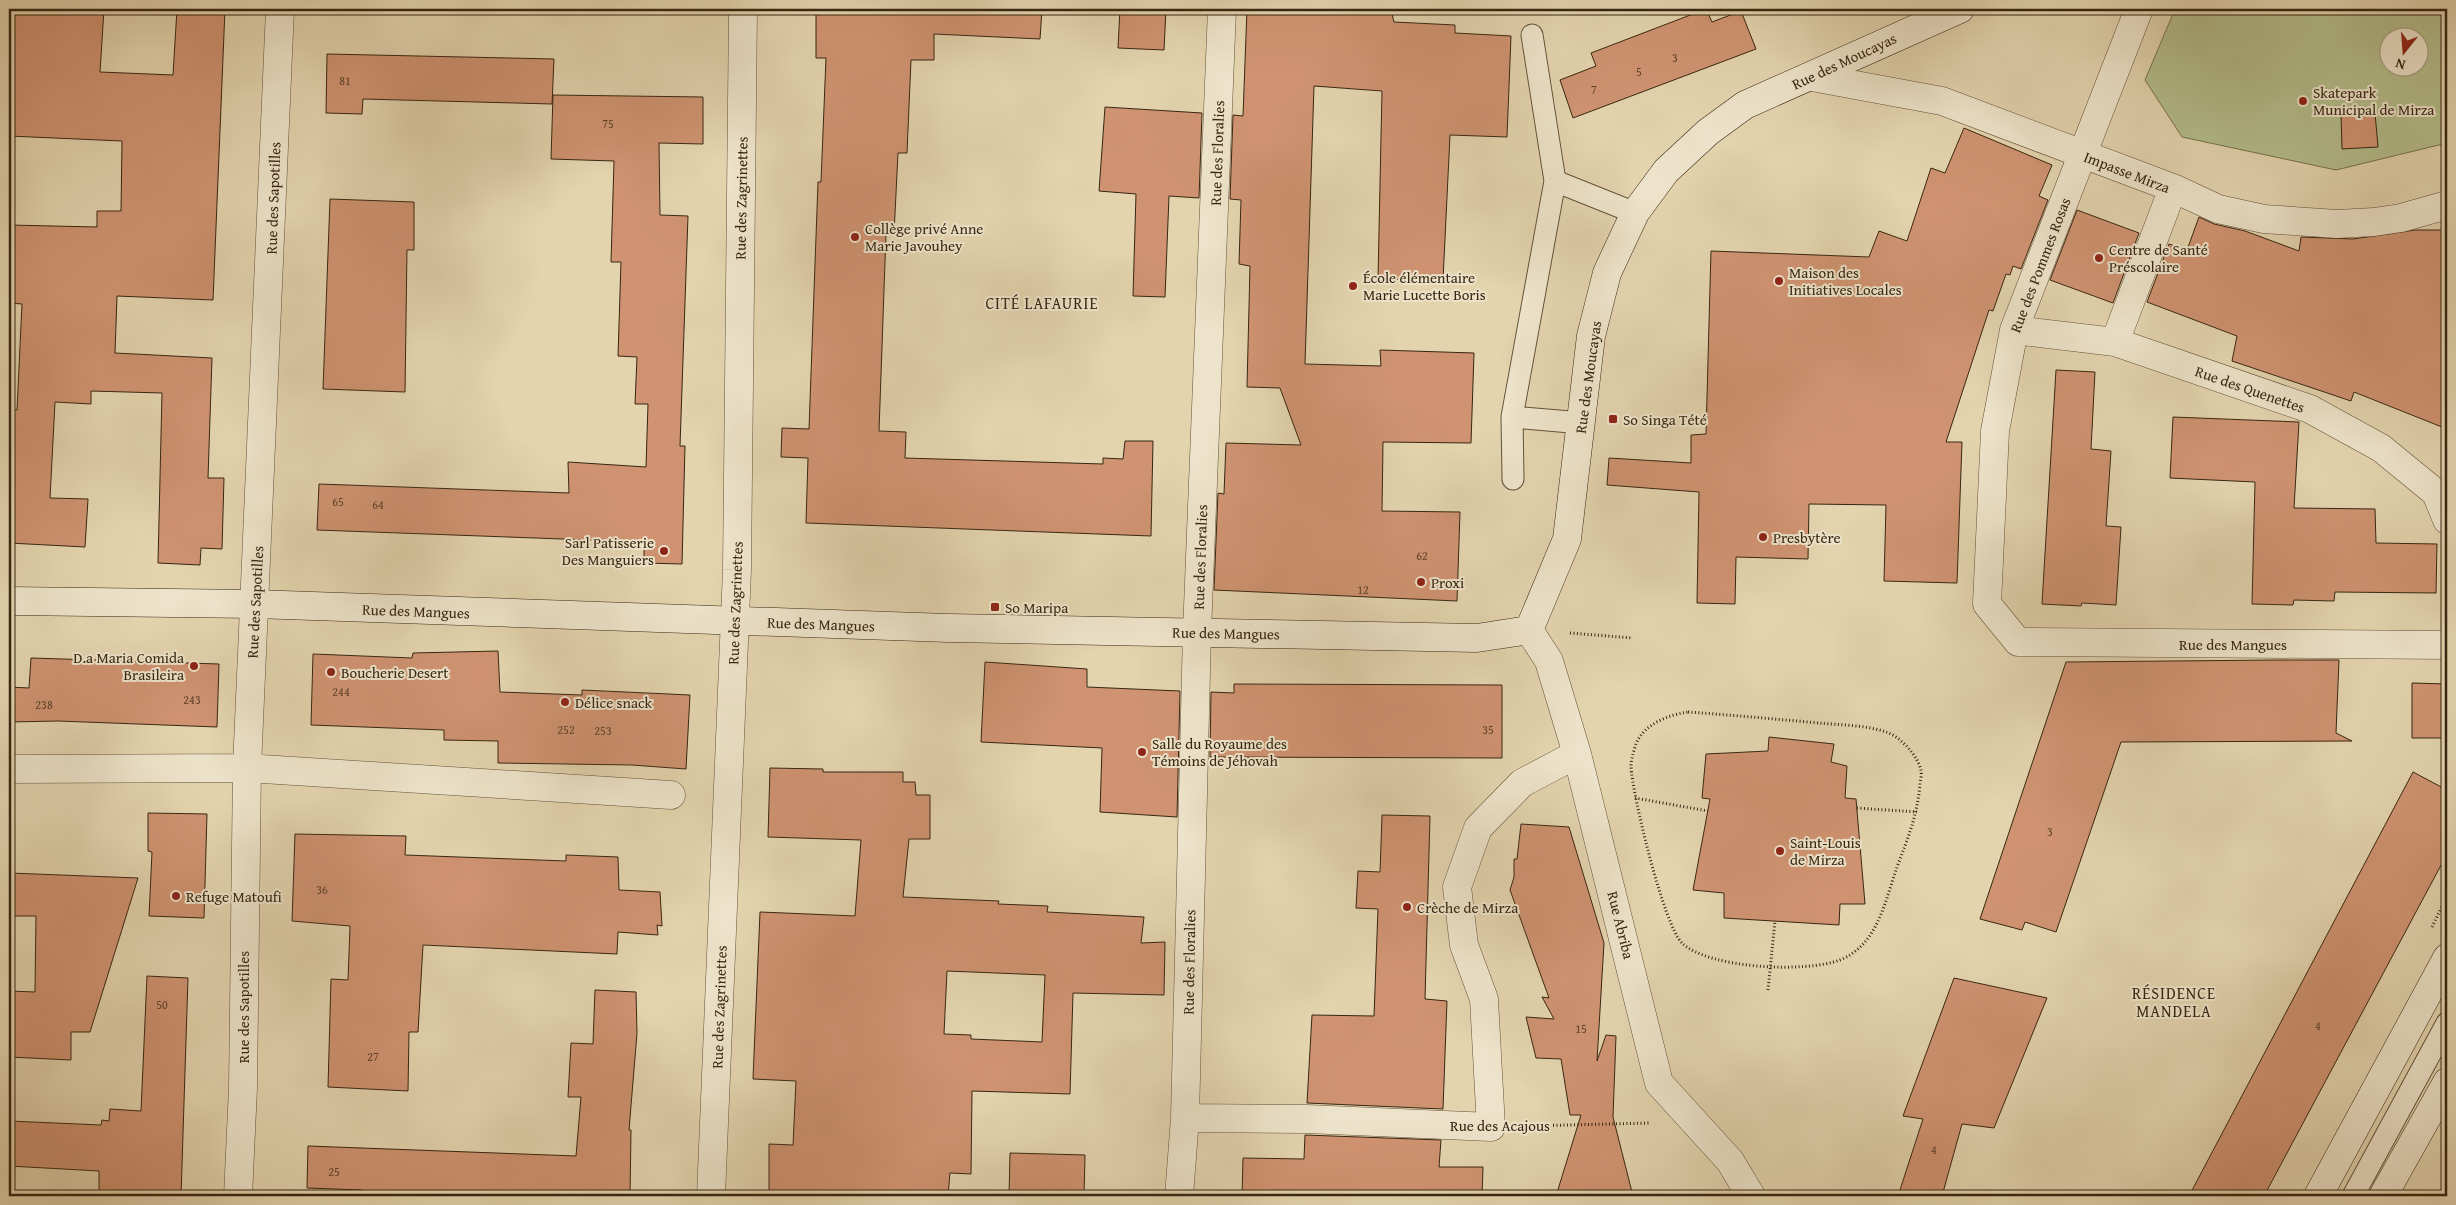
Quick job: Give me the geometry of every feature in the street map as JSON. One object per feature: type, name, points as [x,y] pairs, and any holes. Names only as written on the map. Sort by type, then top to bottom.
[{"type":"street","name":"Rue des Sapotilles","points":[[238,1196],[243,1088],[247,768],[280,9]]},
{"type":"street","name":"Rue des Zagrinettes","points":[[711,1196],[734,621],[743,9]]},
{"type":"street","name":"Rue des Floralies","points":[[1179,1196],[1185,1118],[1196,632],[1222,9]]},
{"type":"street","name":"Rue des Moucayas","points":[[1529,630],[1567,539],[1591,336],[1607,274],[1635,212],[1666,171],[1708,132],[1745,105],[1812,77],[1848,58],[1960,9]]},
{"type":"street","name":"Rue des Pommes Rosas","points":[[2018,642],[1987,604],[1995,431],[2014,330],[2139,9]]},
{"type":"street","name":"Impasse Mirza","points":[[1812,77],[1942,101],[2173,188],[2218,209],[2264,219],[2302,223],[2374,222],[2401,218],[2447,205]]},
{"type":"street","points":[[2115,342],[2173,188]]},
{"type":"street","name":"Rue des Quenettes","points":[[2014,330],[2115,342],[2310,409],[2381,448],[2436,493],[2447,520]]},
{"type":"street","name":"Rue des Mangues","points":[[9,601],[254,604],[734,621],[1477,638],[1529,630]]},
{"type":"street","name":"Rue Abriba","points":[[1529,630],[1548,661],[1577,754],[1659,1083],[1730,1161],[1751,1196]]},
{"type":"street","name":"Rue des Mangues","points":[[2018,642],[2447,645]]},
{"type":"street","points":[[1491,1127],[1484,999],[1464,945],[1457,887],[1478,828],[1522,783],[1577,754]]},
{"type":"street","points":[[9,769],[247,768],[672,795]]},
{"type":"street","points":[[2318,1196],[2447,958]]},
{"type":"street","points":[[2384,1196],[2447,1082]]},
{"type":"street","name":"Rue des Acajous","points":[[1185,1118],[1307,1119],[1491,1127]]},
{"type":"lane","points":[[1513,479],[1512,417],[1555,181],[1532,35]]},
{"type":"lane","points":[[1555,181],[1635,212]]},
{"type":"lane","points":[[1512,417],[1582,423]]},
{"type":"lane","points":[[2353,1196],[2447,1023]]},
{"type":"path","points":[[1529,630],[1632,638]]},
{"type":"path","points":[[1688,712],[1836,724],[1886,732],[1903,741],[1921,770],[1917,812],[1876,927],[1863,946],[1842,959],[1820,966],[1771,966],[1718,961],[1697,954],[1680,942],[1662,902],[1635,798],[1631,764],[1637,742],[1650,726],[1671,714],[1688,712]]},
{"type":"path","points":[[1635,798],[1708,811]]},
{"type":"path","points":[[1857,808],[1917,812]]},
{"type":"path","points":[[1768,990],[1775,921]]},
{"type":"path","name":"Rue des Acajous","points":[[1491,1127],[1694,1122]]},
{"type":"green space","name":"Skatepark Municipal de Mirza","points":[[2175,9],[2447,9],[2447,143],[2336,170],[2182,137],[2145,80]]},
{"type":"building","points":[[11,9],[104,9],[100,72],[173,75],[177,9],[225,9],[213,300],[117,296],[115,353],[212,358],[208,478],[224,478],[222,549],[201,548],[200,565],[158,563],[162,393],[91,391],[91,404],[55,402],[50,498],[88,499],[85,547],[9,543],[9,409],[17,410],[22,304],[9,303],[9,225],[97,227],[97,211],[121,211],[122,141],[9,136]]},
{"type":"building","points":[[816,9],[1042,9],[1040,39],[934,34],[934,60],[911,60],[907,153],[898,153],[894,234],[886,234],[879,431],[906,432],[905,458],[1103,464],[1103,458],[1123,459],[1125,441],[1153,441],[1151,536],[806,523],[808,458],[781,457],[782,428],[809,429],[818,182],[821,182],[826,58],[816,58]]},
{"type":"building","points":[[1120,9],[1166,9],[1164,50],[1118,48]]},
{"type":"building","name":"École élémentaire Marie Lucette Boris","points":[[1247,9],[1330,9],[1392,14],[1394,22],[1455,25],[1455,33],[1511,36],[1507,137],[1450,135],[1443,280],[1378,279],[1382,91],[1314,86],[1305,364],[1381,366],[1380,350],[1474,353],[1471,443],[1383,442],[1382,511],[1460,512],[1457,601],[1214,590],[1218,493],[1224,494],[1226,443],[1301,445],[1280,388],[1247,387],[1250,266],[1239,264],[1241,200],[1230,199],[1233,115],[1243,116]]},
{"type":"building","points":[[1706,9],[1712,22],[1741,11],[1756,49],[1573,118],[1560,80],[1596,66],[1591,53]]},
{"type":"building","points":[[327,54],[554,59],[552,104],[363,99],[362,114],[326,113]]},
{"type":"building","points":[[553,95],[703,97],[703,144],[659,143],[660,215],[688,216],[680,446],[685,446],[682,564],[644,563],[644,542],[317,530],[319,484],[569,493],[568,462],[646,467],[648,404],[635,404],[637,357],[618,356],[621,262],[611,262],[614,161],[551,159]]},
{"type":"building","points":[[1105,107],[1202,113],[1199,198],[1169,196],[1165,297],[1133,296],[1136,194],[1099,191]]},
{"type":"building","points":[[2375,113],[2378,147],[2342,149],[2341,114]]},
{"type":"building","points":[[1964,128],[2052,165],[2039,196],[2048,200],[2021,269],[2013,266],[2010,275],[2006,274],[1993,311],[1989,310],[1946,442],[1962,442],[1957,583],[1884,581],[1886,505],[1809,504],[1808,559],[1736,557],[1735,604],[1697,603],[1699,492],[1607,485],[1609,458],[1691,463],[1691,435],[1706,434],[1711,251],[1869,257],[1879,231],[1907,241],[1931,168],[1945,173]]},
{"type":"building","points":[[330,199],[414,202],[414,250],[407,250],[405,392],[323,389]]},
{"type":"building","name":"Centre de Santé Préscolaire","points":[[2077,210],[2139,233],[2113,303],[2050,280]]},
{"type":"building","points":[[2199,217],[2214,224],[2245,231],[2299,251],[2301,237],[2353,239],[2415,230],[2447,230],[2447,429],[2354,392],[2351,401],[2232,361],[2237,336],[2147,302],[2169,244],[2187,250]]},
{"type":"building","points":[[2056,370],[2095,372],[2091,449],[2111,451],[2106,526],[2121,527],[2116,605],[2082,603],[2081,606],[2042,604]]},
{"type":"building","points":[[2173,417],[2299,422],[2294,508],[2375,509],[2376,543],[2437,544],[2436,593],[2335,592],[2334,601],[2294,600],[2293,605],[2252,604],[2255,482],[2170,478]]},
{"type":"building","points":[[498,651],[500,692],[582,695],[582,690],[690,695],[686,769],[632,765],[498,763],[498,741],[444,740],[444,730],[311,725],[313,654],[412,658],[413,653]]},
{"type":"building","points":[[31,658],[219,664],[217,727],[58,721],[9,722],[9,687],[29,688]]},
{"type":"building","points":[[2339,660],[2336,733],[2352,741],[2121,742],[2056,932],[2025,922],[2022,930],[1980,919],[2066,662]]},
{"type":"building","points":[[985,662],[1087,669],[1087,687],[1180,691],[1177,817],[1100,812],[1102,748],[981,742]]},
{"type":"building","points":[[2412,683],[2447,684],[2447,738],[2412,738]]},
{"type":"building","points":[[1234,684],[1502,685],[1502,758],[1210,757],[1211,692],[1234,693]]},
{"type":"building","name":"Saint-Louis de Mirza","points":[[1769,737],[1834,744],[1831,762],[1847,766],[1845,798],[1856,799],[1865,904],[1840,904],[1839,925],[1724,918],[1724,893],[1693,890],[1710,799],[1702,798],[1706,754],[1768,751]]},
{"type":"building","points":[[770,768],[823,769],[823,772],[903,772],[903,782],[915,782],[916,795],[930,795],[930,839],[909,839],[903,897],[999,901],[998,904],[1048,906],[1047,912],[1144,917],[1141,943],[1165,942],[1164,995],[1073,993],[1070,1094],[972,1091],[971,1174],[950,1173],[948,1196],[780,1196],[780,1192],[769,1192],[769,1144],[793,1145],[796,1081],[753,1079],[760,912],[855,916],[861,840],[768,837]],"holes":[[[947,971],[1045,975],[1042,1042],[971,1039],[971,1035],[944,1034]]]},
{"type":"building","points":[[2413,772],[2447,790],[2447,854],[2264,1196],[2189,1196]]},
{"type":"building","points":[[148,813],[207,814],[204,918],[149,916],[152,852],[148,851]]},
{"type":"building","name":"Crèche de Mirza","points":[[1382,815],[1430,816],[1425,999],[1447,1001],[1443,1109],[1307,1103],[1312,1015],[1374,1016],[1378,909],[1356,908],[1358,871],[1380,872]]},
{"type":"building","points":[[1521,824],[1569,827],[1604,943],[1597,1061],[1606,1035],[1616,1036],[1613,1117],[1633,1196],[1556,1196],[1581,1115],[1570,1115],[1561,1059],[1536,1058],[1526,1017],[1554,1019],[1542,997],[1549,998],[1510,890],[1514,877],[1514,859],[1517,859]]},
{"type":"building","points":[[295,834],[406,836],[405,855],[566,861],[566,855],[618,857],[619,890],[660,892],[662,926],[657,925],[658,935],[618,932],[617,954],[423,945],[418,1032],[409,1032],[408,1091],[328,1087],[331,979],[348,980],[350,926],[292,921]]},
{"type":"building","points":[[9,873],[138,878],[90,1032],[71,1032],[71,1060],[9,1057],[9,991],[35,992],[36,916],[9,916]]},
{"type":"building","points":[[147,976],[188,978],[181,1196],[99,1196],[99,1171],[9,1166],[9,1121],[101,1125],[102,1120],[109,1121],[110,1109],[141,1111]]},
{"type":"building","points":[[1954,978],[2047,998],[1994,1128],[1962,1124],[1942,1196],[1898,1196],[1923,1119],[1903,1116]]},
{"type":"building","points":[[595,990],[636,992],[637,1033],[629,1130],[631,1130],[630,1196],[361,1196],[362,1190],[307,1188],[308,1146],[576,1156],[581,1097],[568,1097],[571,1043],[593,1044]]},
{"type":"building","points":[[1305,1135],[1441,1140],[1439,1167],[1483,1167],[1482,1196],[1242,1196],[1243,1158],[1304,1159]]},
{"type":"building","points":[[1010,1153],[1085,1155],[1084,1196],[1009,1196]]},
{"type":"place","name":"Skatepark Municipal de Mirza","points":[[2303,101]]},
{"type":"place","name":"Collège privé Anne Marie Javouhey","points":[[855,237]]},
{"type":"place","name":"Centre de Santé Préscolaire","points":[[2099,258]]},
{"type":"place","name":"Maison des Initiatives Locales","points":[[1779,281]]},
{"type":"place","name":"École élémentaire Marie Lucette Boris","points":[[1353,286]]},
{"type":"place","name":"So Singa Tété","points":[[1613,419]]},
{"type":"place","name":"Presbytère","points":[[1763,537]]},
{"type":"place","name":"Sarl Patisserie Des Manguiers","points":[[664,551]]},
{"type":"place","name":"Proxi","points":[[1421,582]]},
{"type":"place","name":"So Maripa","points":[[995,607]]},
{"type":"place","name":"D.a Maria Comida Brasileira","points":[[194,666]]},
{"type":"place","name":"Boucherie Desert","points":[[331,672]]},
{"type":"place","name":"Délice snack","points":[[565,702]]},
{"type":"place","name":"Salle du Royaume des Témoins de Jéhovah","points":[[1142,752]]},
{"type":"place","name":"Saint-Louis de Mirza","points":[[1780,851]]},
{"type":"place","name":"Refuge Matoufi","points":[[176,896]]},
{"type":"place","name":"Crèche de Mirza","points":[[1407,907]]},
{"type":"district","name":"CITÉ LAFAURIE","points":[[1042,303]]},
{"type":"district","name":"RÉSIDENCE MANDELA","points":[[2174,1002]]}]
